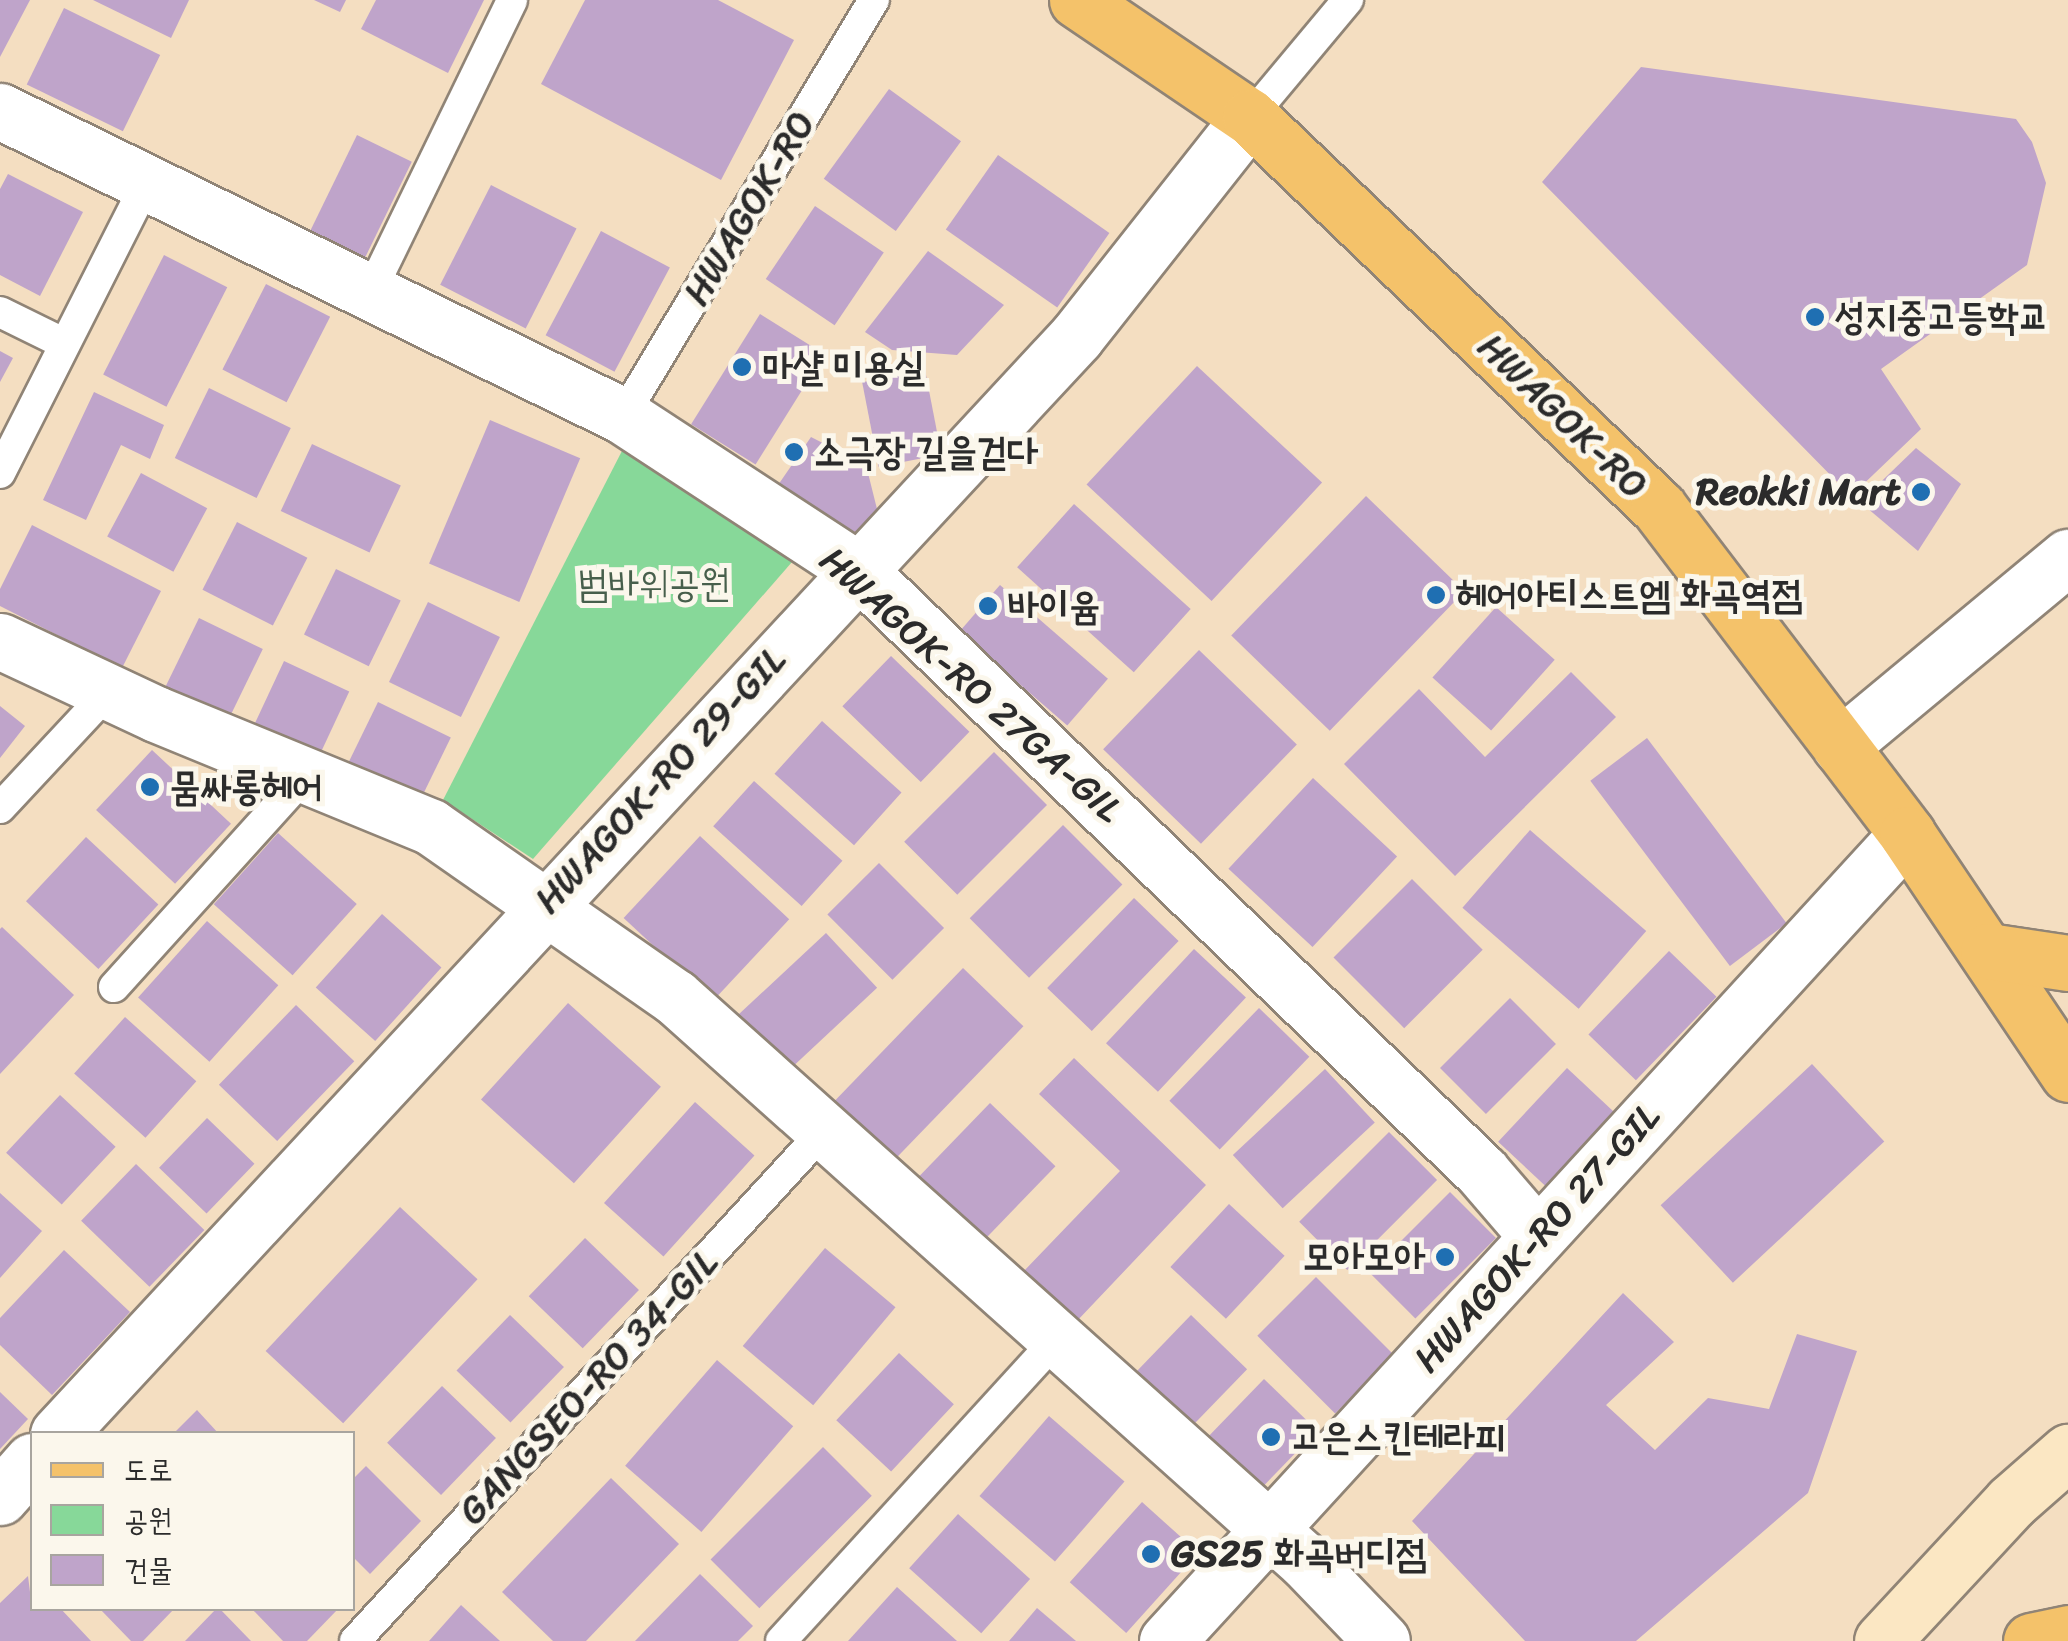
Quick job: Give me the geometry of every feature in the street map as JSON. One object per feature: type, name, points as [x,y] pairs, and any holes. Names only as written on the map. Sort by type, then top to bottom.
[{"type":"main road","name":"HWAGOK-RO","points":[[1077,0],[1250,117],[1659,508],[1907,834],[2068,1074]]},
{"type":"main road","points":[[1988,951],[2068,963]]},
{"type":"main road","points":[[1882,1641],[2011,1502],[2068,1452]]},
{"type":"main road","points":[[2031,1641],[2068,1633]]},
{"type":"street","name":"HWAGOK-RO 27GA-GIL","points":[[0,110],[624,416],[857,570],[1482,1172],[1537,1236]]},
{"type":"street","name":"HWAGOK-RO 29-GIL","points":[[61,1431],[541,906],[1076,337],[1250,117]]},
{"type":"street","points":[[1840,746],[2068,557]]},
{"type":"street","points":[[0,641],[303,778],[431,828],[675,996],[1382,1641]]},
{"type":"street","name":"HWAGOK-RO 27-GIL","points":[[1166,1641],[1907,834]]},
{"type":"street","points":[[0,1496],[30,1463]]},
{"type":"lane","points":[[371,291],[512,0]]},
{"type":"lane","name":"HWAGOK-RO","points":[[624,416],[874,0]]},
{"type":"lane","points":[[1250,117],[1348,0]]},
{"type":"lane","points":[[0,473],[147,182]]},
{"type":"lane","points":[[0,312],[65,344]]},
{"type":"lane","points":[[0,808],[109,691]]},
{"type":"lane","points":[[114,987],[303,778]]},
{"type":"lane","name":"GANGSEO-RO 34-GIL","points":[[355,1641],[822,1133]]},
{"type":"lane","points":[[781,1641],[1054,1342]]},
{"type":"green space","name":"범바위공원","points":[[624,447],[792,562],[533,859],[443,800]]},
{"type":"building","points":[[0,0],[30,0],[0,57]]},
{"type":"building","points":[[93,0],[189,0],[171,38]]},
{"type":"building","points":[[314,0],[346,0],[340,12]]},
{"type":"building","points":[[376,0],[484,0],[448,73],[361,29]]},
{"type":"building","points":[[585,0],[718,0],[794,40],[721,180],[541,84]]},
{"type":"building","points":[[64,8],[160,55],[123,131],[27,84]]},
{"type":"building","name":"성지중고등학교","points":[[1641,67],[2016,119],[2032,142],[2046,183],[2027,265],[1881,369],[1921,429],[1851,496],[1542,182]]},
{"type":"building","points":[[889,89],[961,141],[896,231],[824,179]]},
{"type":"building","points":[[357,135],[412,162],[365,257],[311,230]]},
{"type":"building","points":[[998,155],[1109,233],[1057,308],[946,230]]},
{"type":"building","points":[[8,174],[83,212],[40,296],[0,275],[0,189]]},
{"type":"building","points":[[491,185],[577,229],[526,328],[440,285]]},
{"type":"building","points":[[815,206],[884,252],[835,325],[766,279]]},
{"type":"building","points":[[601,231],[670,268],[614,372],[546,335]]},
{"type":"building","points":[[928,251],[1004,305],[957,355],[892,350],[865,332]]},
{"type":"building","points":[[164,255],[227,287],[166,407],[103,374]]},
{"type":"building","points":[[266,284],[330,317],[287,402],[222,370]]},
{"type":"building","points":[[760,314],[824,354],[756,465],[691,424]]},
{"type":"building","points":[[0,351],[13,358],[0,382]]},
{"type":"building","points":[[1197,366],[1322,483],[1212,601],[1087,484]]},
{"type":"building","points":[[925,370],[941,454],[879,467],[862,382]]},
{"type":"building","points":[[209,388],[291,428],[257,498],[175,458]]},
{"type":"building","points":[[94,392],[164,425],[150,459],[121,445],[86,520],[43,500]]},
{"type":"building","points":[[490,420],[580,458],[519,602],[429,564]]},
{"type":"building","points":[[811,437],[866,465],[878,513],[853,539],[776,488]]},
{"type":"building","points":[[312,444],[401,485],[370,552],[281,511]]},
{"type":"building","points":[[1916,448],[1961,484],[1918,551],[1860,502]]},
{"type":"building","points":[[141,473],[207,508],[173,572],[107,537]]},
{"type":"building","points":[[1366,496],[1465,591],[1330,731],[1231,636]]},
{"type":"building","points":[[1074,504],[1191,609],[1134,672],[1017,567]]},
{"type":"building","points":[[237,522],[307,558],[273,626],[202,590]]},
{"type":"building","points":[[32,525],[161,591],[122,668],[0,606],[0,589]]},
{"type":"building","points":[[336,569],[401,601],[369,666],[304,635]]},
{"type":"building","points":[[1000,585],[1108,679],[1067,726],[959,632]]},
{"type":"building","points":[[428,602],[500,637],[461,717],[389,682]]},
{"type":"building","points":[[1496,607],[1555,660],[1491,730],[1432,678]]},
{"type":"building","points":[[199,618],[263,649],[228,720],[164,689]]},
{"type":"building","points":[[1199,650],[1297,744],[1201,844],[1103,749]]},
{"type":"building","points":[[891,656],[969,732],[921,782],[842,706]]},
{"type":"building","points":[[284,661],[349,691],[319,757],[254,726]]},
{"type":"building","points":[[1571,672],[1616,717],[1455,876],[1344,764],[1419,689],[1485,757]]},
{"type":"building","points":[[378,702],[451,738],[420,801],[347,766]]},
{"type":"building","points":[[0,706],[25,726],[0,758]]},
{"type":"building","points":[[822,721],[902,793],[854,845],[774,774]]},
{"type":"building","points":[[1647,738],[1787,923],[1730,966],[1590,781]]},
{"type":"building","points":[[152,750],[231,824],[175,884],[96,810]]},
{"type":"building","points":[[994,752],[1047,805],[957,895],[904,842]]},
{"type":"building","points":[[1313,778],[1397,856],[1313,947],[1228,869]]},
{"type":"building","points":[[754,781],[842,861],[802,906],[713,826]]},
{"type":"building","points":[[1063,825],[1122,884],[1029,978],[970,918]]},
{"type":"building","points":[[1530,830],[1646,931],[1579,1009],[1462,908]]},
{"type":"building","points":[[278,833],[357,904],[293,975],[214,904]]},
{"type":"building","points":[[700,836],[789,919],[713,1001],[624,918]]},
{"type":"building","points":[[86,837],[158,905],[98,969],[26,901]]},
{"type":"building","points":[[879,863],[944,928],[892,980],[827,915]]},
{"type":"building","points":[[1412,879],[1483,950],[1404,1028],[1334,957]]},
{"type":"building","points":[[1134,898],[1179,941],[1092,1031],[1047,988]]},
{"type":"building","points":[[382,914],[441,968],[375,1041],[316,988]]},
{"type":"building","points":[[207,921],[278,985],[209,1062],[138,998]]},
{"type":"building","points":[[0,929],[74,995],[0,1074]]},
{"type":"building","points":[[826,933],[877,988],[786,1072],[735,1018]]},
{"type":"building","points":[[1194,949],[1246,997],[1158,1092],[1106,1043]]},
{"type":"building","points":[[1669,951],[1716,997],[1636,1080],[1588,1034]]},
{"type":"building","points":[[963,968],[1023,1026],[892,1162],[832,1104]]},
{"type":"building","points":[[1510,998],[1556,1044],[1486,1114],[1440,1068]]},
{"type":"building","points":[[568,1003],[661,1087],[574,1183],[481,1100]]},
{"type":"building","points":[[296,1005],[354,1061],[277,1141],[219,1085]]},
{"type":"building","points":[[1259,1008],[1309,1057],[1220,1149],[1169,1101]]},
{"type":"building","points":[[125,1017],[196,1081],[145,1138],[74,1073]]},
{"type":"building","points":[[1074,1058],[1206,1185],[1076,1322],[1023,1272],[1120,1171],[1039,1094]]},
{"type":"building","points":[[1812,1064],[1884,1142],[1733,1283],[1661,1205]]},
{"type":"building","points":[[1567,1068],[1617,1114],[1548,1188],[1498,1142]]},
{"type":"building","points":[[1325,1069],[1375,1122],[1283,1208],[1233,1155]]},
{"type":"building","points":[[60,1095],[116,1147],[62,1205],[6,1153]]},
{"type":"building","points":[[695,1102],[754,1156],[663,1257],[604,1203]]},
{"type":"building","points":[[990,1103],[1055,1166],[982,1242],[916,1179]]},
{"type":"building","points":[[207,1118],[254,1164],[207,1213],[159,1168]]},
{"type":"building","points":[[1389,1132],[1437,1180],[1347,1270],[1299,1222]]},
{"type":"building","points":[[136,1164],[204,1230],[149,1287],[81,1221]]},
{"type":"building","points":[[1450,1192],[1496,1238],[1415,1319],[1369,1273]]},
{"type":"building","points":[[0,1193],[42,1231],[0,1278]]},
{"type":"building","points":[[1229,1204],[1285,1256],[1226,1319],[1170,1267]]},
{"type":"building","points":[[400,1207],[478,1279],[343,1423],[266,1351]]},
{"type":"building","points":[[585,1238],[639,1290],[583,1348],[529,1296]]},
{"type":"building","points":[[825,1248],[895,1307],[813,1405],[743,1346]]},
{"type":"building","points":[[64,1250],[130,1312],[52,1395],[0,1345],[0,1318]]},
{"type":"building","points":[[1316,1277],[1394,1355],[1335,1413],[1257,1336]]},
{"type":"building","points":[[1623,1293],[1674,1342],[1606,1405],[1655,1450],[1708,1398],[1769,1409],[1797,1334],[1857,1351],[1808,1493],[1636,1641],[1525,1641],[1412,1521]]},
{"type":"building","points":[[510,1315],[564,1367],[510,1422],[457,1370]]},
{"type":"building","points":[[1191,1315],[1247,1369],[1189,1430],[1133,1375]]},
{"type":"building","points":[[899,1353],[954,1404],[891,1471],[836,1420]]},
{"type":"building","points":[[717,1360],[793,1426],[701,1532],[625,1466]]},
{"type":"building","points":[[1264,1379],[1317,1430],[1257,1492],[1204,1441]]},
{"type":"building","points":[[442,1386],[496,1438],[441,1495],[387,1443]]},
{"type":"building","points":[[0,1392],[28,1419],[0,1449]]},
{"type":"building","points":[[197,1410],[216,1431],[176,1431]]},
{"type":"building","points":[[1049,1416],[1124,1482],[1055,1562],[979,1496]]},
{"type":"building","points":[[823,1447],[872,1496],[759,1608],[711,1559]]},
{"type":"building","points":[[366,1466],[421,1521],[370,1574],[355,1559],[355,1477]]},
{"type":"building","points":[[611,1478],[679,1544],[586,1641],[553,1641],[502,1592]]},
{"type":"building","points":[[1142,1502],[1198,1553],[1126,1633],[1070,1582]]},
{"type":"building","points":[[958,1514],[1030,1579],[981,1633],[909,1568]]},
{"type":"building","points":[[700,1574],[753,1626],[738,1641],[635,1641]]},
{"type":"building","points":[[28,1576],[30,1611],[63,1611],[91,1641],[0,1641],[0,1603]]},
{"type":"building","points":[[897,1587],[957,1641],[848,1641]]},
{"type":"building","points":[[461,1605],[500,1641],[429,1641]]},
{"type":"building","points":[[1037,1608],[1076,1641],[1009,1641]]},
{"type":"building","points":[[102,1611],[172,1611],[143,1641],[131,1641]]},
{"type":"building","points":[[214,1611],[222,1611],[251,1641],[185,1641]]},
{"type":"building","points":[[254,1611],[336,1611],[307,1641],[283,1641]]},
{"type":"place","name":"성지중고등학교","points":[[1815,317]]},
{"type":"place","name":"마샬 미용실","points":[[742,367]]},
{"type":"place","name":"소극장 길을걷다","points":[[794,452]]},
{"type":"place","name":"Reokki Mart","points":[[1921,492]]},
{"type":"place","name":"헤어아티스트엠 화곡역점","points":[[1436,595]]},
{"type":"place","name":"바이윰","points":[[988,606]]},
{"type":"place","name":"뭄싸롱헤어","points":[[150,787]]},
{"type":"place","name":"모아모아","points":[[1445,1257]]},
{"type":"place","name":"고은스킨테라피","points":[[1271,1437]]},
{"type":"place","name":"GS25 화곡버디점","points":[[1151,1554]]}]
